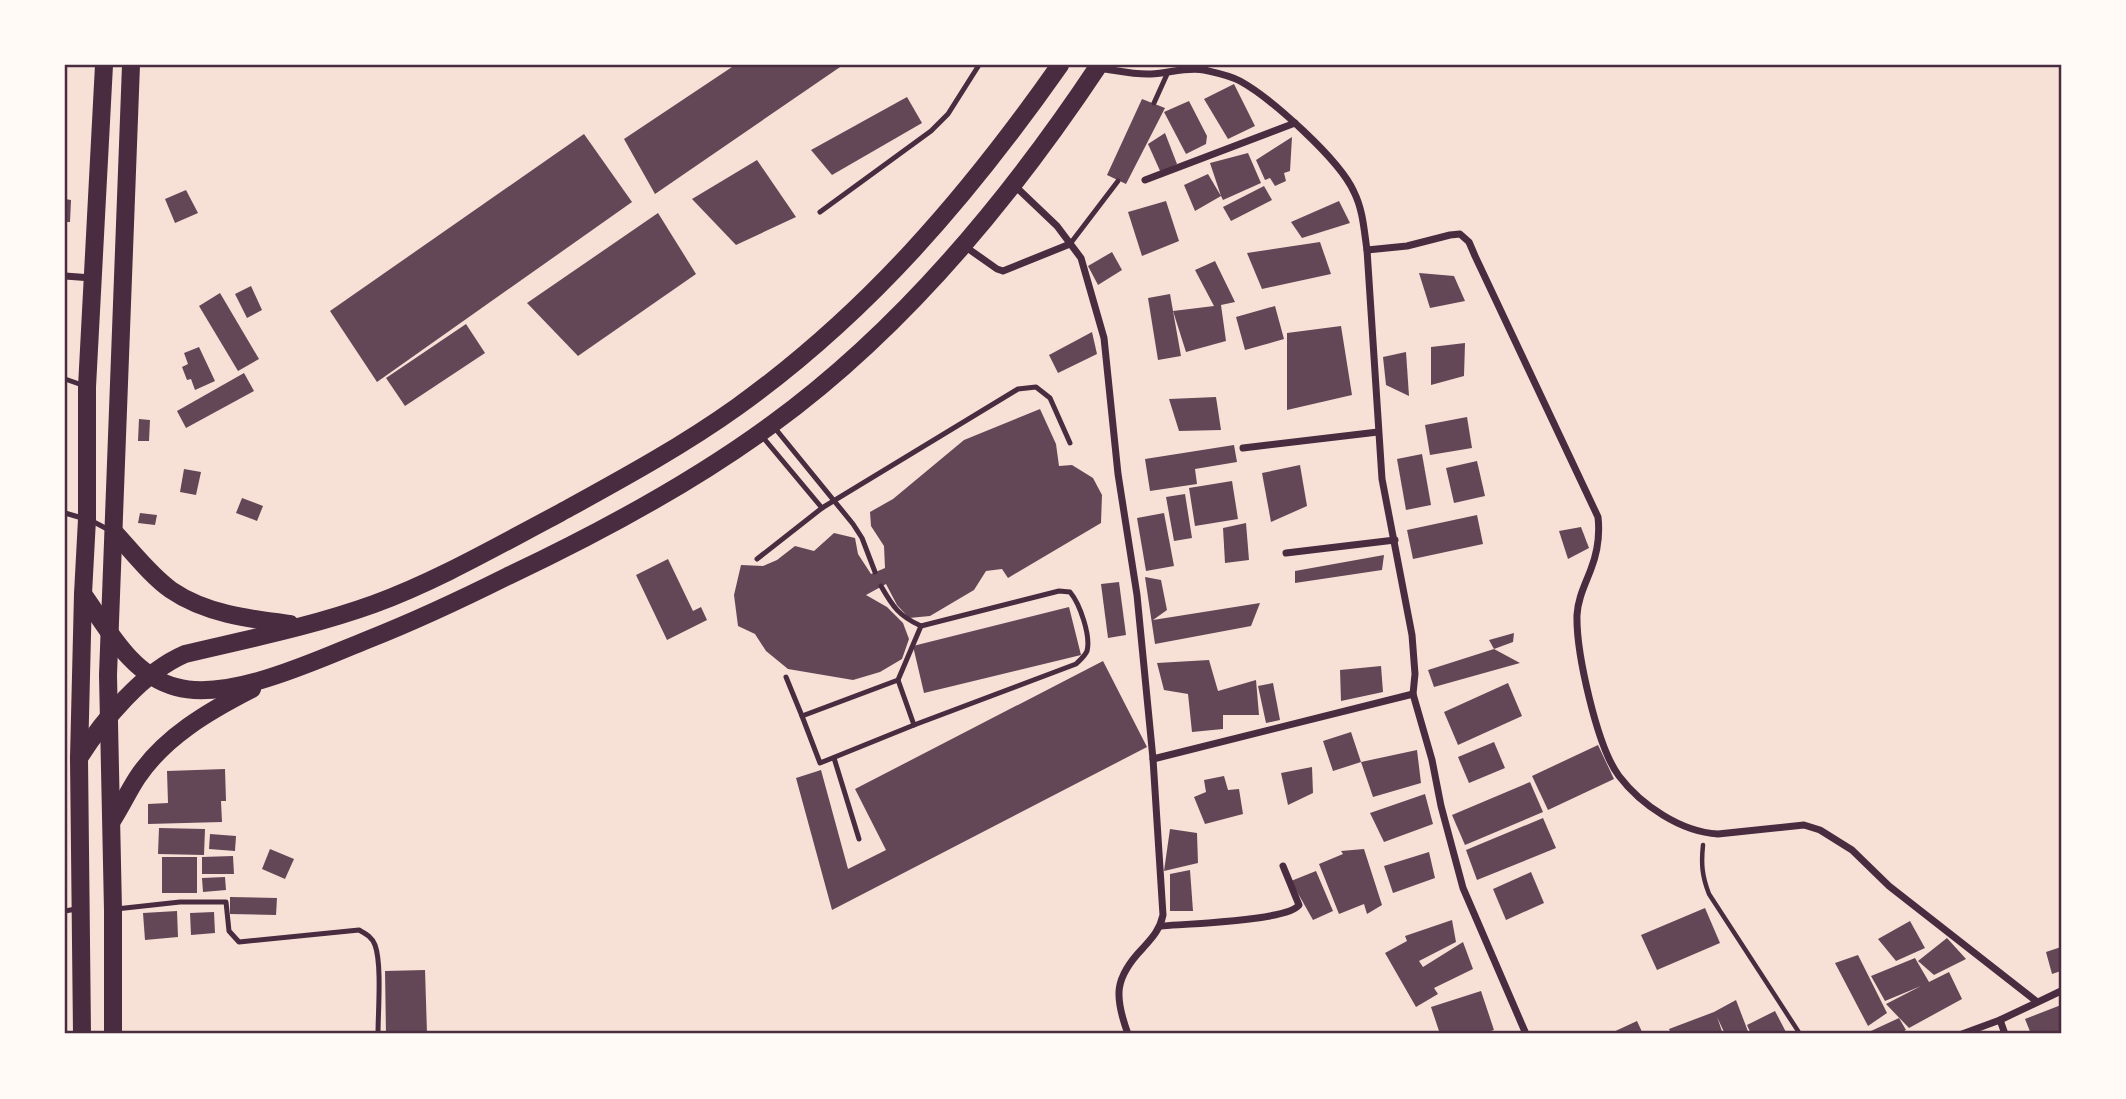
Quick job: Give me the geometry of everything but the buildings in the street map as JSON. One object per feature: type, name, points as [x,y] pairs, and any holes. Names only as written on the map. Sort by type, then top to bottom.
[{"type":"highway","points":[[82,1034],[72,910],[87,519],[88,387],[104,65]]},
{"type":"highway","points":[[113,1034],[109,632],[131,65]]},
{"type":"highway","points":[[79,758],[109,718],[165,663],[185,654],[373,604],[457,567],[628,475],[737,407],[814,347],[900,266],[972,184],[1060,65]]},
{"type":"highway","points":[[112,822],[138,777],[162,749],[191,724],[226,702],[283,673],[384,634],[545,558],[702,472],[766,429],[874,338],[920,292],[1013,185],[1098,66]]},
{"type":"highway","points":[[114,532],[171,590],[191,601],[245,618],[298,625]]},
{"type":"highway","points":[[83,593],[109,632],[150,677],[194,691],[214,690],[283,673]]},
{"type":"street","points":[[1098,66],[1150,74],[1200,67],[1241,81],[1295,123],[1337,167],[1350,185],[1362,214],[1367,250],[1382,479],[1412,635],[1415,674],[1413,694],[1464,888],[1526,1034]]},
{"type":"street","points":[[1145,180],[1295,123]]},
{"type":"street","points":[[1013,185],[1052,220],[1081,258],[1104,338],[1118,474],[1137,595],[1153,758],[1163,915],[1161,926],[1128,965],[1120,979],[1117,996],[1128,1034]]},
{"type":"street","points":[[1367,250],[1407,246],[1460,234],[1469,242],[1598,517],[1598,547],[1581,594],[1577,616],[1587,687],[1617,774],[1642,800],[1672,820],[1705,834],[1804,825],[1820,830],[1852,850],[1889,886],[2036,1001]]},
{"type":"street","points":[[962,245],[1003,271],[1070,244]]},
{"type":"street","points":[[65,276],[93,278]]},
{"type":"street","points":[[1243,449],[1378,432]]},
{"type":"street","points":[[1286,553],[1395,540]]},
{"type":"street","points":[[1153,758],[1413,694]]},
{"type":"street","points":[[1161,926],[1254,919],[1293,912],[1299,905],[1283,866]]},
{"type":"street","points":[[1962,1034],[2000,1020],[2061,990]]},
{"type":"street","points":[[2000,1020],[2005,1034]]},
{"type":"lane","points":[[820,212],[931,131],[948,114],[979,65]]},
{"type":"lane","points":[[1154,103],[1168,72]]},
{"type":"lane","points":[[1070,244],[1118,181]]},
{"type":"lane","points":[[65,379],[88,387]]},
{"type":"lane","points":[[757,559],[822,508],[1018,388],[1036,387],[1051,398],[1070,443]]},
{"type":"lane","points":[[766,429],[834,501],[862,538],[875,572]]},
{"type":"lane","points":[[766,429],[822,508]]},
{"type":"lane","points":[[65,513],[87,519],[114,532]]},
{"type":"lane","points":[[786,677],[820,763],[1076,664],[1087,654],[1088,641],[1078,602],[1070,592],[1059,591],[921,626],[904,618],[881,586]]},
{"type":"lane","points":[[914,725],[898,680],[921,626]]},
{"type":"lane","points":[[802,716],[898,680]]},
{"type":"lane","points":[[834,758],[859,839]]},
{"type":"lane","points":[[113,910],[180,902],[226,902],[229,931],[239,942],[359,930],[369,936],[375,945],[378,1034]]},
{"type":"path","points":[[1705,834],[1701,863],[1702,876],[1709,894],[1800,1034]]}]
